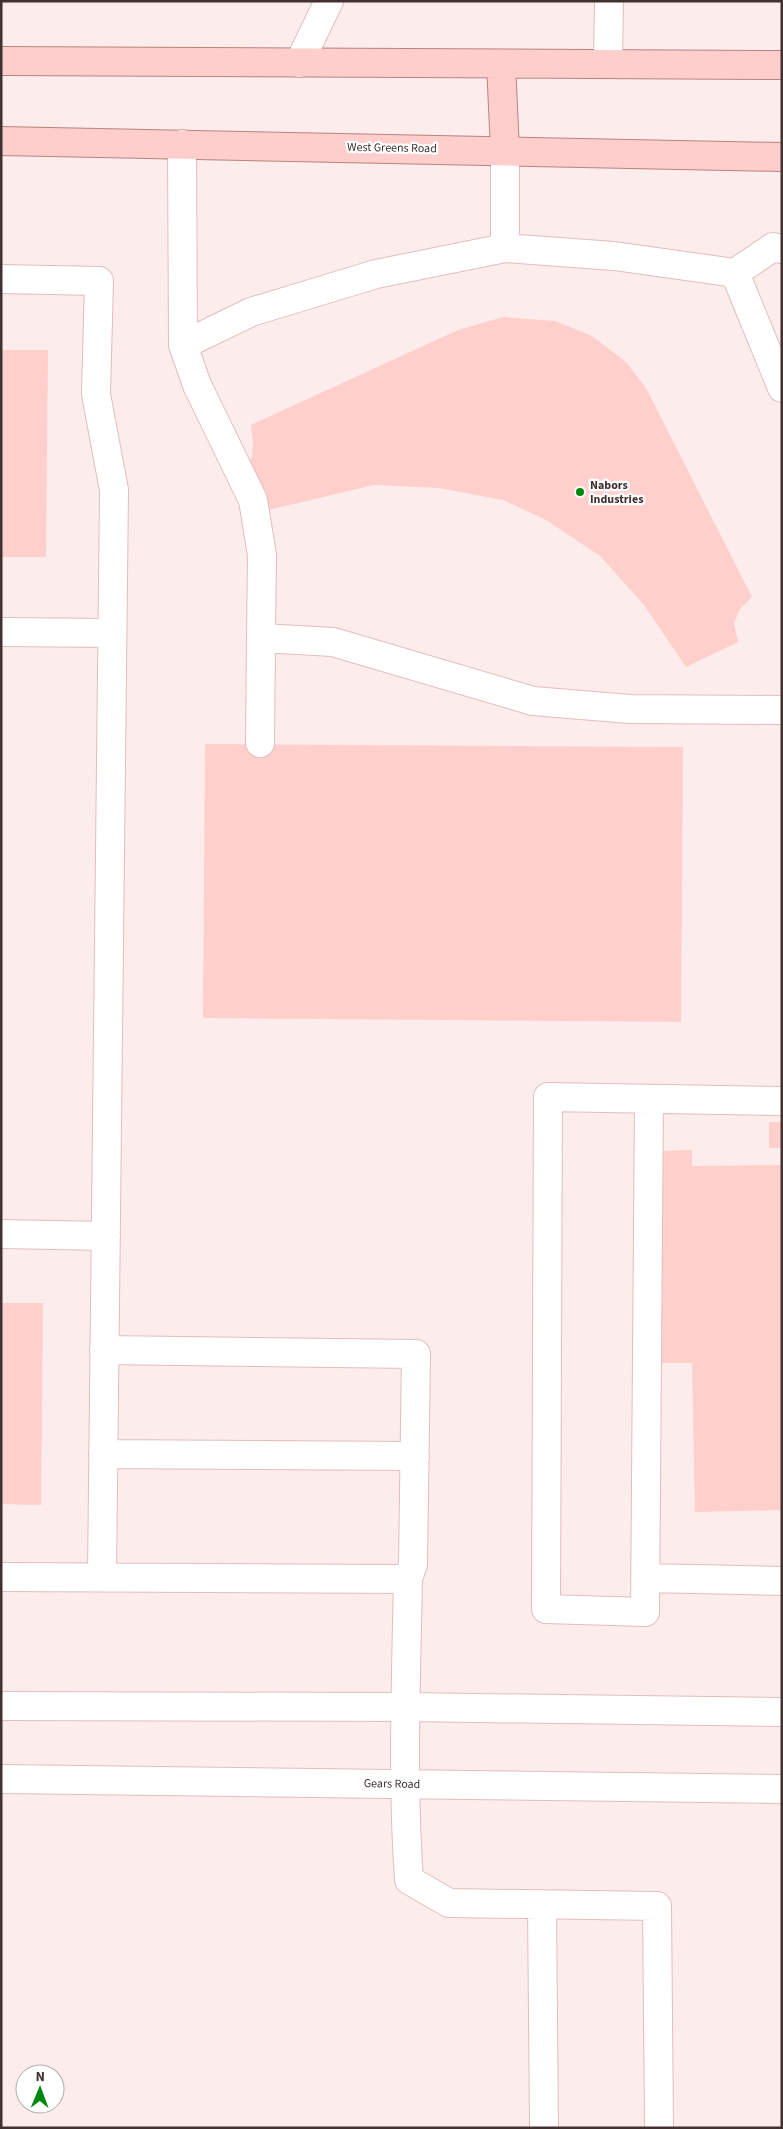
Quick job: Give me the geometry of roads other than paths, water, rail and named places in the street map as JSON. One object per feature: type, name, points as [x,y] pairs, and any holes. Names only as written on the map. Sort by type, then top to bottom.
[{"type":"main road","points":[[1,61],[782,66]]},
{"type":"main road","points":[[501,64],[505,150]]},
{"type":"main road","name":"West Greens Road","points":[[1,141],[782,156]]},
{"type":"street","points":[[298,63],[329,1]]},
{"type":"street","points":[[608,64],[609,1]]},
{"type":"street","points":[[182,144],[183,346],[197,385],[253,500],[262,555],[260,743]]},
{"type":"street","points":[[505,150],[505,248]]},
{"type":"street","points":[[183,346],[251,312],[367,277],[505,248],[614,256],[735,273],[773,247],[782,249]]},
{"type":"street","points":[[735,273],[782,388]]},
{"type":"street","points":[[1,279],[99,280],[96,394],[114,490],[102,1577]]},
{"type":"street","points":[[1,632],[112,633]]},
{"type":"street","points":[[261,638],[333,642],[533,701],[630,709],[782,710]]},
{"type":"street","points":[[649,1099],[645,1612],[546,1610],[548,1097],[782,1101]]},
{"type":"street","points":[[1,1234],[106,1236]]},
{"type":"street","points":[[104,1350],[416,1354],[414,1564],[408,1579],[406,1707],[409,1880],[449,1903],[657,1906],[659,2128]]},
{"type":"street","points":[[103,1454],[415,1456]]},
{"type":"street","points":[[1,1577],[408,1579]]},
{"type":"street","points":[[646,1578],[782,1581]]},
{"type":"street","points":[[1,1706],[406,1707],[782,1712]]},
{"type":"street","name":"Gears Road","points":[[1,1779],[782,1789]]},
{"type":"street","points":[[542,1904],[544,2128]]},
{"type":"place","name":"Nabors Industries","points":[[580,492]]}]
